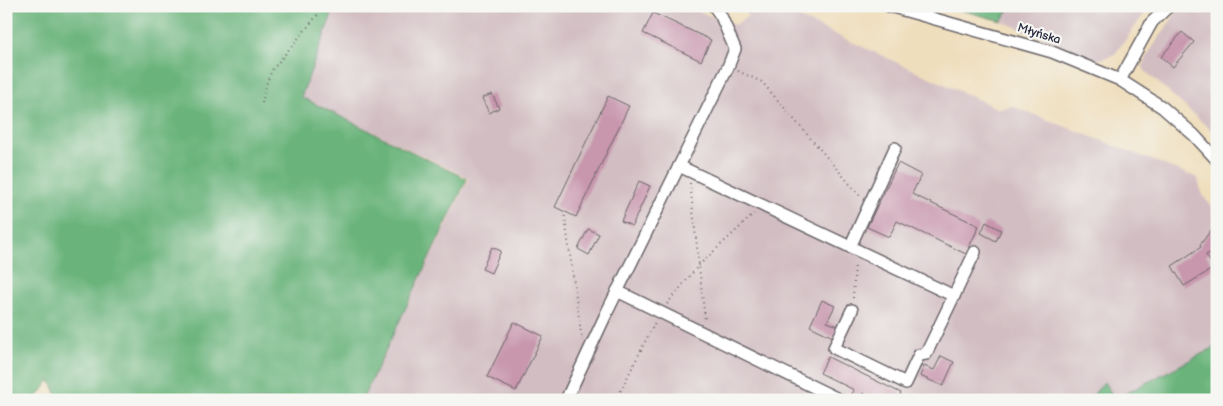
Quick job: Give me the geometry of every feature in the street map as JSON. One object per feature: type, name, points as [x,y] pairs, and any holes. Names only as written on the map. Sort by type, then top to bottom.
[{"type":"street","points":[[566,400],[617,291],[684,168],[735,49],[721,16],[714,6]]},
{"type":"street","name":"Młyńska","points":[[889,6],[1052,52],[1120,80],[1162,107],[1194,135],[1217,160]]},
{"type":"street","points":[[1120,80],[1152,22],[1169,6]]},
{"type":"street","points":[[853,248],[869,206],[895,148]]},
{"type":"street","points":[[684,168],[954,296]]},
{"type":"street","points":[[852,310],[834,348],[906,383],[919,355],[926,354],[975,252]]},
{"type":"street","points":[[617,291],[840,400]]},
{"type":"path","points":[[262,103],[272,70],[325,6]]},
{"type":"path","points":[[728,67],[762,82],[869,206]]},
{"type":"path","points":[[684,168],[699,265],[707,335]]},
{"type":"path","points":[[616,400],[660,312],[699,265],[763,206]]},
{"type":"path","points":[[564,211],[582,340]]},
{"type":"path","points":[[852,310],[853,248]]},
{"type":"shaded area","points":[[335,6],[694,6],[698,11],[735,25],[748,16],[744,11],[749,6],[773,6],[999,109],[1012,106],[1198,178],[1201,193],[1217,214],[1217,346],[1115,399],[1104,383],[1089,400],[362,400],[469,178],[301,97]]},
{"type":"shaded area","points":[[1012,6],[1150,6],[1115,54],[1098,60],[1001,21]]},
{"type":"shaded area","points":[[1183,6],[1217,6],[1217,123],[1211,130],[1144,70],[1143,66],[1150,51],[1178,10]]},
{"type":"green space","points":[[6,6],[335,6],[301,97],[467,179],[362,400],[59,400],[50,380],[35,400],[6,400]]},
{"type":"green space","points":[[946,6],[1012,6],[1001,21]]},
{"type":"green space","points":[[1217,346],[1217,400],[1089,400],[1104,382],[1115,399]]},
{"type":"building","points":[[653,13],[711,40],[701,61],[643,33]]},
{"type":"building","points":[[1182,32],[1194,42],[1173,67],[1161,57]]},
{"type":"building","points":[[492,94],[499,108],[489,113],[482,98]]},
{"type":"building","points":[[608,96],[629,106],[576,217],[555,207]]},
{"type":"building","points":[[898,163],[921,175],[912,194],[979,226],[966,254],[897,221],[889,237],[867,227]]},
{"type":"building","points":[[639,181],[650,186],[632,226],[621,221]]},
{"type":"building","points":[[986,222],[1001,230],[996,241],[981,233]]},
{"type":"building","points":[[1217,227],[1217,249],[1206,255],[1214,268],[1184,286],[1172,266],[1201,247],[1200,245],[1211,230]]},
{"type":"building","points":[[588,229],[599,234],[589,255],[578,249]]},
{"type":"building","points":[[492,247],[501,251],[491,273],[482,269]]},
{"type":"building","points":[[822,300],[835,306],[827,322],[838,326],[833,337],[810,326]]},
{"type":"building","points":[[514,322],[543,336],[516,391],[487,377]]},
{"type":"building","points":[[941,356],[954,362],[943,386],[920,376],[924,366],[934,370]]},
{"type":"building","points":[[828,357],[901,393],[897,400],[876,400],[863,393],[860,400],[849,400],[854,390],[820,373]]}]
